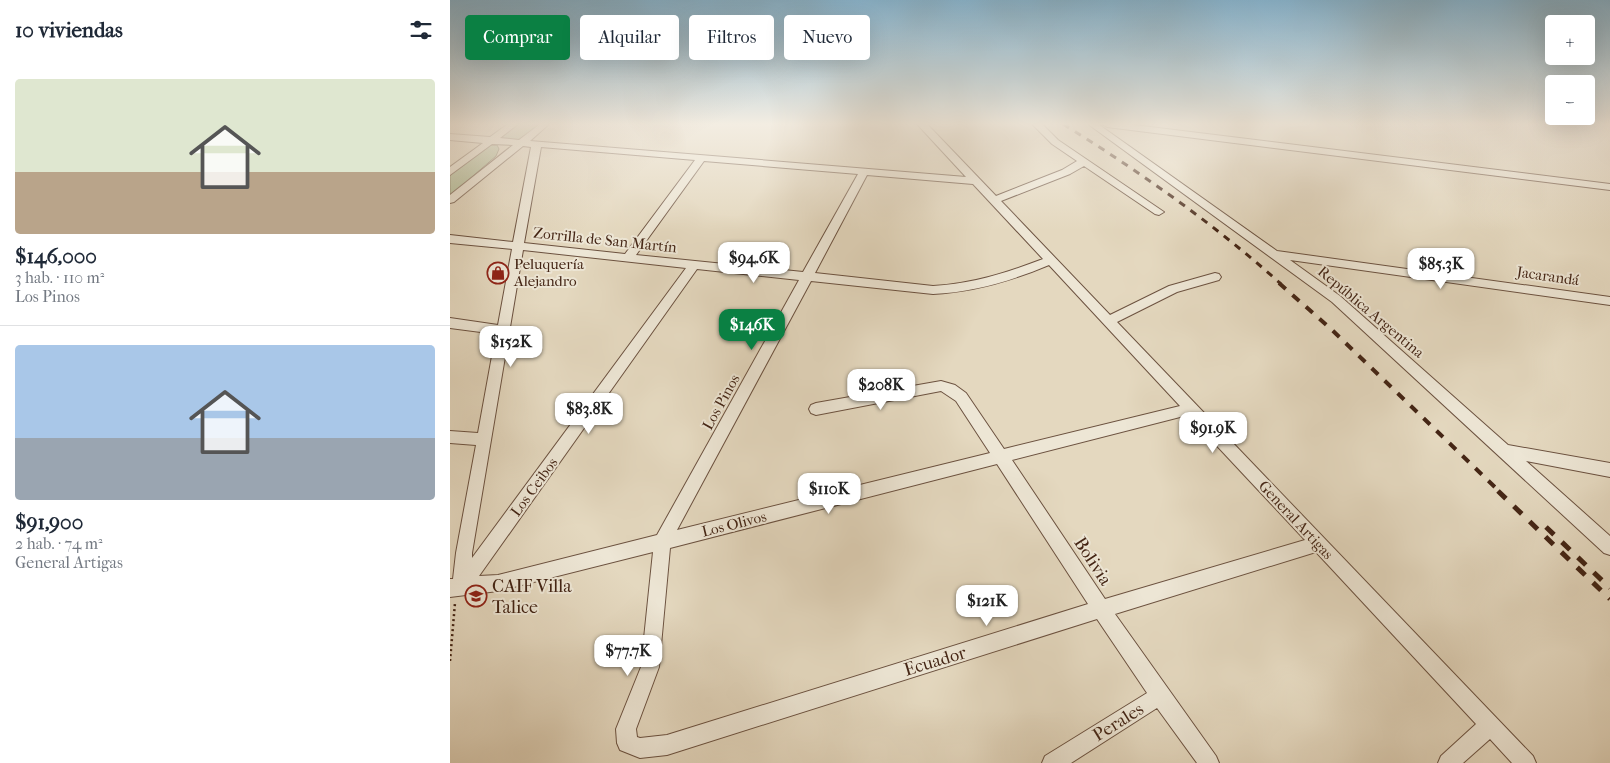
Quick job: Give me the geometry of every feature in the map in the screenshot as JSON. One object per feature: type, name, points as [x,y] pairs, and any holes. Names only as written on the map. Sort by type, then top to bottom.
[{"type":"street","points":[[450,172],[466,160]]},
{"type":"street","points":[[450,200],[498,160]]},
{"type":"street","points":[[456,587],[464,553],[534,160]]},
{"type":"street","points":[[628,258],[701,160]]},
{"type":"street","points":[[709,160],[977,181]]},
{"type":"street","name":"General Artigas","points":[[956,160],[1526,763]]},
{"type":"street","points":[[1080,160],[1159,212]]},
{"type":"street","name":"República Argentina","points":[[1142,160],[1336,299],[1610,547]]},
{"type":"street","points":[[1391,160],[1610,187]]},
{"type":"street","points":[[994,200],[1066,172],[1083,162]]},
{"type":"street","name":"Los Pinos","points":[[662,542],[809,276],[864,172]]},
{"type":"street","name":"Zorrilla de San Martín","points":[[450,239],[934,290],[954,290],[986,284],[1051,260]]},
{"type":"street","name":"Jacarandá","points":[[1273,254],[1284,254],[1610,301]]},
{"type":"street","name":"Los Ceibos","points":[[456,587],[694,265]]},
{"type":"street","points":[[1108,321],[1173,290],[1215,277]]},
{"type":"street","points":[[450,324],[504,330]]},
{"type":"street","name":"Bolivia","points":[[816,408],[942,386],[961,397],[1100,609],[1159,696],[1209,763]]},
{"type":"street","name":"Los Olivos","points":[[456,587],[498,583],[1192,409]]},
{"type":"street","points":[[450,437],[483,440]]},
{"type":"street","points":[[1504,450],[1610,470]]},
{"type":"street","name":"Ecuador","points":[[662,542],[650,667],[626,729],[627,743],[640,748],[667,745],[1100,609],[1318,544]]},
{"type":"street","name":"Perales","points":[[1052,763],[1159,696]]},
{"type":"street","points":[[1448,763],[1490,725]]},
{"type":"path","points":[[450,661],[456,587]]},
{"type":"green space","points":[[470,160],[492,160],[450,196],[450,175]]},
{"type":"railway","points":[[1118,160],[1202,219],[1281,284]]},
{"type":"railway","points":[[1279,283],[1331,329],[1500,492]]},
{"type":"railway","points":[[1498,491],[1610,599]]},
{"type":"railway","points":[[1546,527],[1610,588]]},
{"type":"place","name":"Peluquería Alejandro","points":[[498,273]]},
{"type":"place","name":"CAIF Villa Talice","points":[[476,596]]}]
